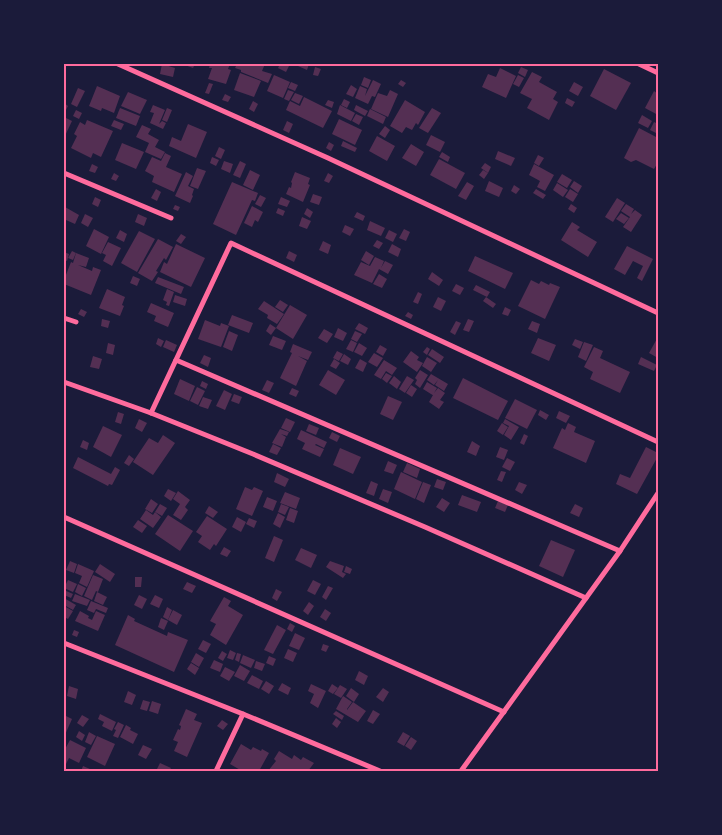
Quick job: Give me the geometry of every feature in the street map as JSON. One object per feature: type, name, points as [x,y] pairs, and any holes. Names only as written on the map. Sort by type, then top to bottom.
[{"type":"street","points":[[118,64],[328,158],[658,312]]},
{"type":"street","points":[[639,64],[658,73]]},
{"type":"street","points":[[64,172],[171,218]]},
{"type":"street","points":[[152,413],[231,243],[658,442]]},
{"type":"street","points":[[64,318],[76,322]]},
{"type":"street","points":[[176,360],[620,551]]},
{"type":"street","points":[[64,382],[152,413],[262,458],[407,519],[586,598]]},
{"type":"street","points":[[461,771],[620,551],[658,493]]},
{"type":"street","points":[[64,517],[504,712]]},
{"type":"street","points":[[64,643],[380,771]]},
{"type":"street","points":[[216,771],[243,714]]},
{"type":"building","points":[[162,64],[175,68],[173,77],[160,74]]},
{"type":"building","points":[[182,64],[195,64],[193,68]]},
{"type":"building","points":[[210,64],[230,64],[228,69],[231,70],[226,84],[208,79],[212,68],[209,68]]},
{"type":"building","points":[[237,64],[265,64],[262,71],[272,74],[268,83],[241,72],[241,70],[235,68]]},
{"type":"building","points":[[280,64],[290,64],[286,72],[278,68]]},
{"type":"building","points":[[299,64],[309,64],[307,70],[298,66]]},
{"type":"building","points":[[315,67],[321,69],[318,76],[313,75]]},
{"type":"building","points":[[521,67],[528,70],[525,77],[518,73]]},
{"type":"building","points":[[500,68],[516,76],[506,98],[482,87],[488,74],[496,77]]},
{"type":"building","points":[[604,69],[631,83],[616,110],[590,96]]},
{"type":"building","points":[[532,72],[542,77],[539,82],[557,92],[553,99],[558,102],[549,120],[527,108],[532,99],[520,93]]},
{"type":"building","points":[[240,73],[261,81],[254,97],[234,90]]},
{"type":"building","points":[[274,75],[290,82],[283,98],[267,91]]},
{"type":"building","points":[[518,75],[524,78],[519,87],[513,84]]},
{"type":"building","points":[[364,77],[371,80],[368,88],[361,85]]},
{"type":"building","points":[[373,80],[381,84],[375,97],[372,96],[368,104],[355,98],[360,86],[367,89],[365,96]]},
{"type":"building","points":[[401,80],[406,83],[403,87],[398,84]]},
{"type":"building","points":[[291,82],[298,85],[295,91],[288,88]]},
{"type":"building","points":[[574,82],[583,87],[578,96],[569,91]]},
{"type":"building","points":[[209,83],[213,84],[209,94],[205,93]]},
{"type":"building","points":[[351,85],[357,89],[353,97],[346,94]]},
{"type":"building","points":[[97,86],[120,96],[114,113],[102,108],[101,111],[89,106]]},
{"type":"building","points":[[78,88],[85,91],[77,107],[71,104]]},
{"type":"building","points":[[288,90],[294,92],[289,101],[284,99]]},
{"type":"building","points":[[390,90],[398,94],[388,117],[371,109],[378,93],[387,96]]},
{"type":"building","points":[[654,91],[658,94],[658,115],[645,108]]},
{"type":"building","points":[[128,92],[147,100],[140,114],[121,106]]},
{"type":"building","points":[[295,93],[303,96],[299,104],[291,100]]},
{"type":"building","points":[[225,94],[231,97],[228,102],[222,100]]},
{"type":"building","points":[[304,97],[332,111],[323,128],[286,110],[290,101],[300,106]]},
{"type":"building","points":[[567,98],[575,102],[572,107],[565,103]]},
{"type":"building","points":[[344,99],[350,102],[347,108],[341,105]]},
{"type":"building","points":[[328,100],[334,102],[332,108],[325,105]]},
{"type":"building","points":[[405,100],[425,112],[418,125],[416,123],[412,130],[406,127],[402,133],[390,126]]},
{"type":"building","points":[[253,101],[258,104],[254,112],[249,109]]},
{"type":"building","points":[[64,103],[68,106],[64,114]]},
{"type":"building","points":[[153,105],[165,110],[159,124],[162,121],[166,123],[163,129],[150,123],[154,113],[150,112]]},
{"type":"building","points":[[340,105],[355,113],[351,121],[337,114]]},
{"type":"building","points":[[356,105],[368,111],[365,116],[354,110]]},
{"type":"building","points":[[120,108],[140,116],[136,126],[116,118]]},
{"type":"building","points":[[167,108],[172,110],[167,122],[162,120]]},
{"type":"building","points":[[432,108],[441,113],[428,133],[419,128]]},
{"type":"building","points":[[370,109],[386,117],[383,124],[367,116]]},
{"type":"building","points":[[76,110],[82,113],[79,119],[73,116]]},
{"type":"building","points":[[356,114],[363,117],[359,125],[352,121]]},
{"type":"building","points":[[642,115],[652,121],[648,128],[638,123]]},
{"type":"building","points":[[64,117],[72,121],[64,138]]},
{"type":"building","points":[[339,119],[362,130],[355,145],[332,134]]},
{"type":"building","points":[[87,120],[113,131],[101,157],[93,153],[91,158],[71,148],[77,136],[74,134],[80,122],[85,125]]},
{"type":"building","points":[[114,120],[124,124],[121,130],[111,126]]},
{"type":"building","points":[[287,121],[293,124],[289,133],[283,130]]},
{"type":"building","points":[[654,122],[658,124],[658,134],[650,130]]},
{"type":"building","points":[[188,124],[207,132],[196,158],[169,146],[172,137],[181,141]]},
{"type":"building","points":[[142,125],[151,129],[148,134],[159,140],[155,147],[165,152],[161,159],[145,152],[149,143],[136,137]]},
{"type":"building","points":[[385,126],[390,130],[385,138],[379,134]]},
{"type":"building","points":[[639,128],[658,138],[658,164],[654,169],[636,160],[631,162],[624,158]]},
{"type":"building","points":[[431,135],[445,142],[440,152],[426,145]]},
{"type":"building","points":[[377,136],[395,146],[387,161],[369,151]]},
{"type":"building","points":[[343,141],[357,148],[355,152],[341,146]]},
{"type":"building","points":[[329,142],[334,145],[331,151],[326,148]]},
{"type":"building","points":[[122,143],[144,152],[136,169],[115,160]]},
{"type":"building","points":[[411,144],[424,152],[416,166],[402,158]]},
{"type":"building","points":[[219,147],[225,150],[221,159],[215,156]]},
{"type":"building","points":[[498,151],[515,158],[511,166],[495,159]]},
{"type":"building","points":[[442,152],[450,157],[448,162],[439,157]]},
{"type":"building","points":[[165,153],[171,156],[166,167],[182,174],[174,192],[152,182],[154,176],[145,171],[152,157],[161,161]]},
{"type":"building","points":[[538,155],[544,158],[539,166],[534,163]]},
{"type":"building","points":[[212,157],[219,160],[216,166],[210,163]]},
{"type":"building","points":[[439,159],[465,173],[456,189],[430,175]]},
{"type":"building","points":[[224,161],[233,164],[230,173],[221,169]]},
{"type":"building","points":[[240,161],[246,164],[240,178],[233,175]]},
{"type":"building","points":[[485,163],[491,167],[488,173],[481,168]]},
{"type":"building","points":[[92,164],[98,167],[95,173],[89,171]]},
{"type":"building","points":[[534,164],[554,175],[545,191],[537,187],[540,181],[529,175]]},
{"type":"building","points":[[197,168],[206,171],[198,189],[190,186]]},
{"type":"building","points":[[250,170],[260,175],[253,190],[243,185]]},
{"type":"building","points":[[483,170],[488,173],[484,179],[479,175]]},
{"type":"building","points":[[186,172],[193,176],[188,186],[194,189],[190,203],[175,196]]},
{"type":"building","points":[[295,172],[310,178],[308,184],[310,185],[303,202],[286,194],[289,187],[291,188]]},
{"type":"building","points":[[114,173],[119,176],[116,181],[111,179]]},
{"type":"building","points":[[328,173],[333,176],[329,183],[324,181]]},
{"type":"building","points":[[562,174],[572,180],[567,188],[557,182]]},
{"type":"building","points":[[489,181],[503,188],[499,197],[485,191]]},
{"type":"building","points":[[574,181],[582,186],[578,193],[570,187]]},
{"type":"building","points":[[232,182],[258,193],[255,201],[252,200],[236,235],[213,224]]},
{"type":"building","points":[[467,182],[474,186],[466,200],[458,196]]},
{"type":"building","points":[[557,183],[568,190],[563,197],[553,190]]},
{"type":"building","points":[[514,185],[520,189],[516,194],[511,191]]},
{"type":"building","points":[[156,189],[161,192],[157,201],[151,198]]},
{"type":"building","points":[[536,189],[546,195],[543,199],[533,193]]},
{"type":"building","points":[[570,189],[578,194],[573,202],[565,197]]},
{"type":"building","points":[[313,194],[322,197],[319,205],[310,202]]},
{"type":"building","points":[[260,195],[266,198],[261,207],[255,204]]},
{"type":"building","points":[[95,197],[101,200],[98,207],[92,204]]},
{"type":"building","points":[[281,197],[290,201],[287,207],[278,204]]},
{"type":"building","points":[[617,198],[625,203],[613,222],[605,217]]},
{"type":"building","points":[[571,204],[577,208],[574,213],[568,209]]},
{"type":"building","points":[[626,204],[634,209],[631,214],[635,210],[642,215],[631,232],[623,227],[630,217],[621,211]]},
{"type":"building","points":[[175,205],[180,207],[178,211],[173,209]]},
{"type":"building","points":[[252,206],[263,212],[258,222],[255,220],[252,227],[244,223]]},
{"type":"building","points":[[65,207],[79,215],[75,224],[66,220],[64,224]]},
{"type":"building","points":[[278,208],[285,211],[283,216],[276,213]]},
{"type":"building","points":[[307,208],[313,212],[310,218],[304,214]]},
{"type":"building","points":[[357,212],[365,216],[363,221],[354,217]]},
{"type":"building","points":[[621,213],[629,218],[624,224],[616,219]]},
{"type":"building","points":[[85,214],[93,218],[88,227],[81,223]]},
{"type":"building","points":[[138,214],[147,218],[144,226],[135,222]]},
{"type":"building","points":[[302,217],[311,221],[307,229],[299,226]]},
{"type":"building","points":[[370,221],[385,228],[381,236],[367,230]]},
{"type":"building","points":[[572,222],[580,227],[577,230],[597,242],[588,257],[561,240]]},
{"type":"building","points":[[345,225],[354,229],[350,236],[342,232]]},
{"type":"building","points":[[94,229],[109,237],[101,254],[86,246]]},
{"type":"building","points":[[404,229],[410,232],[406,241],[399,238]]},
{"type":"building","points":[[120,230],[127,234],[124,242],[116,238]]},
{"type":"building","points":[[389,230],[397,234],[393,242],[385,238]]},
{"type":"building","points":[[139,231],[155,239],[137,272],[121,263]]},
{"type":"building","points":[[181,234],[186,237],[181,244],[176,241]]},
{"type":"building","points":[[158,239],[173,247],[166,260],[164,258],[152,281],[138,273]]},
{"type":"building","points":[[377,240],[383,243],[379,249],[373,246]]},
{"type":"building","points":[[323,241],[331,245],[328,254],[319,250]]},
{"type":"building","points":[[108,242],[121,248],[112,266],[103,261],[106,255],[102,253]]},
{"type":"building","points":[[176,244],[205,258],[191,287],[160,272],[164,262],[167,264]]},
{"type":"building","points":[[392,244],[401,249],[398,257],[388,252]]},
{"type":"building","points":[[627,246],[653,259],[642,281],[637,278],[643,266],[633,261],[625,275],[614,269]]},
{"type":"building","points":[[72,251],[76,253],[73,260],[68,258]]},
{"type":"building","points":[[289,251],[297,255],[294,262],[286,258]]},
{"type":"building","points":[[366,251],[374,256],[369,265],[361,260]]},
{"type":"building","points":[[64,252],[69,254],[67,261],[64,260]]},
{"type":"building","points":[[76,253],[89,258],[86,267],[78,265],[92,271],[93,267],[101,270],[91,295],[64,284]]},
{"type":"building","points":[[475,256],[513,273],[505,289],[468,271]]},
{"type":"building","points":[[375,257],[384,261],[381,268],[385,261],[393,265],[388,274],[379,269],[372,283],[354,275],[361,262],[370,266]]},
{"type":"building","points":[[432,272],[443,280],[439,286],[428,279]]},
{"type":"building","points":[[379,274],[387,279],[382,288],[373,284]]},
{"type":"building","points":[[133,276],[140,279],[137,286],[130,283]]},
{"type":"building","points":[[158,277],[184,287],[181,294],[155,283]]},
{"type":"building","points":[[531,280],[539,284],[541,281],[560,287],[545,319],[518,306]]},
{"type":"building","points":[[456,284],[464,288],[460,295],[452,291]]},
{"type":"building","points":[[476,285],[490,292],[487,297],[473,290]]},
{"type":"building","points":[[107,289],[125,297],[120,316],[99,308]]},
{"type":"building","points":[[167,289],[174,292],[169,306],[163,300]]},
{"type":"building","points":[[418,292],[422,294],[418,304],[413,302]]},
{"type":"building","points":[[175,295],[187,299],[185,306],[173,302]]},
{"type":"building","points":[[438,297],[446,301],[441,311],[433,307]]},
{"type":"building","points":[[486,297],[496,304],[493,308],[483,301]]},
{"type":"building","points":[[280,300],[288,305],[283,312],[275,307]]},
{"type":"building","points":[[264,301],[284,314],[277,324],[258,309]]},
{"type":"building","points":[[151,303],[174,313],[168,327],[154,321],[156,316],[147,312]]},
{"type":"building","points":[[290,305],[307,315],[293,339],[276,328]]},
{"type":"building","points":[[505,307],[511,310],[508,316],[502,314]]},
{"type":"building","points":[[81,309],[87,312],[84,317],[78,314]]},
{"type":"building","points":[[408,312],[413,315],[411,319],[405,316]]},
{"type":"building","points":[[232,315],[253,323],[249,333],[228,325]]},
{"type":"building","points":[[102,319],[110,321],[108,328],[101,326]]},
{"type":"building","points":[[468,319],[474,321],[469,332],[463,330]]},
{"type":"building","points":[[205,320],[220,326],[221,323],[229,326],[221,347],[198,339]]},
{"type":"building","points":[[456,321],[461,323],[455,335],[450,332]]},
{"type":"building","points":[[532,321],[540,324],[537,333],[528,329]]},
{"type":"building","points":[[359,323],[368,328],[365,334],[355,329]]},
{"type":"building","points":[[270,324],[276,328],[271,335],[266,331]]},
{"type":"building","points":[[338,328],[347,333],[343,341],[334,337]]},
{"type":"building","points":[[324,329],[333,334],[327,343],[318,338]]},
{"type":"building","points":[[229,331],[238,335],[232,351],[223,347]]},
{"type":"building","points":[[355,331],[362,334],[357,342],[351,339]]},
{"type":"building","points":[[273,336],[286,341],[282,350],[269,345]]},
{"type":"building","points":[[658,337],[658,358],[649,353]]},
{"type":"building","points":[[158,338],[164,341],[161,347],[156,344]]},
{"type":"building","points":[[538,338],[556,345],[549,361],[531,353]]},
{"type":"building","points":[[575,339],[583,342],[580,349],[572,345]]},
{"type":"building","points":[[166,340],[177,345],[174,352],[163,347]]},
{"type":"building","points":[[351,340],[357,343],[353,352],[346,349]]},
{"type":"building","points":[[584,342],[593,345],[586,361],[578,357]]},
{"type":"building","points":[[108,343],[115,345],[113,355],[106,353]]},
{"type":"building","points":[[359,343],[367,348],[362,356],[354,352]]},
{"type":"building","points":[[293,344],[312,352],[308,360],[298,356],[307,361],[296,386],[280,378],[292,353],[290,352]]},
{"type":"building","points":[[380,345],[387,349],[383,356],[376,352]]},
{"type":"building","points":[[427,347],[430,349],[427,355],[423,352]]},
{"type":"building","points":[[594,347],[603,351],[600,358],[630,372],[620,393],[590,379],[593,372],[584,367]]},
{"type":"building","points":[[432,349],[444,357],[440,363],[428,355]]},
{"type":"building","points":[[337,351],[343,354],[339,361],[333,358]]},
{"type":"building","points":[[411,351],[419,357],[417,360],[423,363],[417,372],[403,362]]},
{"type":"building","points":[[374,353],[383,358],[377,367],[368,362]]},
{"type":"building","points":[[344,354],[351,359],[348,365],[340,361]]},
{"type":"building","points":[[204,355],[211,358],[208,367],[200,363]]},
{"type":"building","points":[[93,356],[102,359],[99,369],[90,367]]},
{"type":"building","points":[[427,357],[437,363],[431,372],[422,366]]},
{"type":"building","points":[[641,357],[657,365],[654,371],[638,364]]},
{"type":"building","points":[[334,359],[340,363],[336,369],[330,366]]},
{"type":"building","points":[[360,359],[367,363],[363,372],[355,368]]},
{"type":"building","points":[[384,360],[397,368],[392,375],[386,371],[381,379],[374,375]]},
{"type":"building","points":[[328,370],[345,380],[336,395],[319,385]]},
{"type":"building","points":[[420,370],[428,375],[420,388],[415,384],[417,380],[415,378]]},
{"type":"building","points":[[386,373],[392,376],[387,383],[382,379]]},
{"type":"building","points":[[431,374],[448,384],[444,391],[435,385],[438,380],[434,385],[427,380]]},
{"type":"building","points":[[394,376],[401,382],[397,389],[389,383]]},
{"type":"building","points":[[407,376],[414,380],[405,393],[399,389]]},
{"type":"building","points":[[463,378],[508,401],[498,420],[453,398]]},
{"type":"building","points":[[180,379],[195,386],[189,401],[174,394]]},
{"type":"building","points":[[267,380],[274,383],[269,393],[262,390]]},
{"type":"building","points":[[202,381],[208,384],[206,389],[200,386]]},
{"type":"building","points":[[427,382],[437,388],[434,393],[438,388],[445,393],[440,400],[444,402],[439,409],[429,402],[433,395],[423,389]]},
{"type":"building","points":[[411,385],[417,389],[412,397],[406,393]]},
{"type":"building","points":[[197,387],[205,391],[198,405],[190,401]]},
{"type":"building","points":[[292,388],[299,391],[296,397],[289,394]]},
{"type":"building","points":[[224,390],[232,394],[225,410],[216,406]]},
{"type":"building","points":[[234,394],[242,397],[239,404],[231,401]]},
{"type":"building","points":[[388,396],[402,402],[393,420],[380,414]]},
{"type":"building","points":[[203,397],[212,400],[208,409],[199,406]]},
{"type":"building","points":[[515,399],[537,410],[527,429],[505,418]]},
{"type":"building","points":[[540,410],[549,415],[546,420],[538,415]]},
{"type":"building","points":[[559,411],[570,416],[566,423],[556,418]]},
{"type":"building","points":[[118,412],[124,414],[121,424],[115,422]]},
{"type":"building","points":[[286,418],[295,422],[290,432],[281,428]]},
{"type":"building","points":[[139,419],[147,423],[142,432],[135,428]]},
{"type":"building","points":[[505,419],[519,427],[511,440],[504,435],[509,426],[503,423]]},
{"type":"building","points":[[502,423],[508,427],[503,435],[497,431]]},
{"type":"building","points":[[568,423],[576,427],[574,432],[595,441],[586,463],[553,448],[562,428],[565,430]]},
{"type":"building","points":[[309,424],[319,428],[316,435],[306,431]]},
{"type":"building","points":[[103,426],[122,435],[111,457],[93,447]]},
{"type":"building","points":[[280,429],[289,432],[287,436],[281,434],[286,437],[282,447],[272,443]]},
{"type":"building","points":[[301,430],[327,442],[324,448],[315,445],[324,449],[320,457],[302,449],[305,443],[297,439]]},
{"type":"building","points":[[332,432],[340,436],[337,442],[329,438]]},
{"type":"building","points":[[524,434],[528,436],[524,445],[520,443]]},
{"type":"building","points":[[163,435],[175,443],[153,475],[133,462],[149,438],[158,443]]},
{"type":"building","points":[[83,440],[89,443],[87,450],[80,447]]},
{"type":"building","points":[[472,441],[480,446],[476,456],[467,452]]},
{"type":"building","points":[[273,444],[281,448],[277,455],[269,452]]},
{"type":"building","points":[[500,447],[508,450],[504,460],[496,457]]},
{"type":"building","points":[[646,447],[658,453],[658,456],[637,494],[616,484],[620,474],[630,478]]},
{"type":"building","points":[[340,448],[361,457],[353,474],[333,465]]},
{"type":"building","points":[[129,455],[134,459],[129,466],[124,463]]},
{"type":"building","points":[[78,457],[111,474],[115,467],[120,470],[112,485],[109,484],[108,486],[73,468]]},
{"type":"building","points":[[507,458],[515,462],[510,471],[502,467]]},
{"type":"building","points":[[388,461],[397,465],[393,474],[384,471]]},
{"type":"building","points":[[407,463],[420,469],[417,478],[403,472]]},
{"type":"building","points":[[501,471],[506,472],[502,482],[497,480]]},
{"type":"building","points":[[401,472],[422,482],[415,499],[394,489]]},
{"type":"building","points":[[277,473],[289,479],[285,487],[274,482]]},
{"type":"building","points":[[437,479],[446,482],[443,490],[434,487]]},
{"type":"building","points":[[371,481],[378,484],[374,496],[366,493]]},
{"type":"building","points":[[423,482],[431,485],[424,503],[416,499]]},
{"type":"building","points":[[519,482],[527,485],[522,494],[515,490]]},
{"type":"building","points":[[245,487],[252,490],[254,487],[263,491],[252,516],[236,509]]},
{"type":"building","points":[[168,489],[176,493],[171,501],[164,496]]},
{"type":"building","points":[[383,489],[392,492],[388,503],[379,499]]},
{"type":"building","points":[[178,491],[190,500],[185,507],[188,510],[181,520],[173,515],[180,504],[173,499]]},
{"type":"building","points":[[285,492],[300,498],[296,509],[280,503]]},
{"type":"building","points":[[462,495],[481,502],[477,512],[458,505]]},
{"type":"building","points":[[267,497],[277,501],[273,511],[263,507]]},
{"type":"building","points":[[442,498],[450,503],[444,512],[436,507]]},
{"type":"building","points":[[151,499],[158,504],[152,513],[145,509]]},
{"type":"building","points":[[498,501],[508,505],[505,512],[495,508]]},
{"type":"building","points":[[160,504],[167,508],[162,516],[155,512]]},
{"type":"building","points":[[281,504],[289,507],[285,515],[278,512]]},
{"type":"building","points":[[575,504],[583,508],[579,517],[570,513]]},
{"type":"building","points":[[209,506],[218,512],[213,518],[205,513]]},
{"type":"building","points":[[290,508],[298,511],[294,523],[286,520]]},
{"type":"building","points":[[146,510],[153,515],[155,512],[161,517],[153,528],[140,519]]},
{"type":"building","points":[[278,513],[285,517],[280,528],[273,524]]},
{"type":"building","points":[[168,515],[193,531],[180,551],[155,534]]},
{"type":"building","points":[[207,516],[227,529],[216,546],[214,544],[210,550],[198,542],[202,536],[196,532]]},
{"type":"building","points":[[237,517],[246,522],[241,532],[232,527]]},
{"type":"building","points":[[249,518],[257,521],[254,528],[246,524]]},
{"type":"building","points":[[138,520],[147,526],[142,533],[133,527]]},
{"type":"building","points":[[274,536],[283,540],[274,562],[265,558]]},
{"type":"building","points":[[551,540],[575,550],[563,577],[539,566]]},
{"type":"building","points":[[224,547],[231,551],[227,557],[220,554]]},
{"type":"building","points":[[301,548],[317,555],[311,568],[295,560]]},
{"type":"building","points":[[70,561],[77,564],[74,573],[66,570]]},
{"type":"building","points":[[330,561],[344,566],[342,572],[346,574],[343,578],[326,567]]},
{"type":"building","points":[[78,564],[94,571],[87,587],[79,583],[82,576],[75,573]]},
{"type":"building","points":[[100,564],[115,574],[110,582],[95,572]]},
{"type":"building","points":[[346,566],[352,569],[350,574],[344,572]]},
{"type":"building","points":[[93,575],[103,579],[98,592],[96,591],[92,600],[84,596]]},
{"type":"building","points":[[135,577],[142,577],[141,587],[135,587]]},
{"type":"building","points":[[68,580],[77,584],[73,592],[64,588]]},
{"type":"building","points":[[313,580],[321,584],[315,595],[307,591]]},
{"type":"building","points":[[187,582],[196,586],[192,593],[183,589]]},
{"type":"building","points":[[78,584],[86,588],[82,596],[75,592]]},
{"type":"building","points":[[328,586],[333,588],[326,600],[322,597]]},
{"type":"building","points":[[276,589],[282,592],[277,601],[272,598]]},
{"type":"building","points":[[64,590],[73,594],[71,598],[64,595]]},
{"type":"building","points":[[97,592],[107,597],[103,605],[94,601]]},
{"type":"building","points":[[75,594],[90,600],[87,606],[72,601]]},
{"type":"building","points":[[139,595],[147,599],[142,609],[134,605]]},
{"type":"building","points":[[155,595],[163,599],[159,608],[150,604]]},
{"type":"building","points":[[224,597],[231,601],[228,606],[243,615],[226,645],[210,635],[216,624],[210,621]]},
{"type":"building","points":[[64,598],[76,605],[73,610],[64,605]]},
{"type":"building","points":[[91,601],[108,608],[106,613],[96,609],[94,613],[87,610]]},
{"type":"building","points":[[309,602],[314,606],[308,615],[303,611]]},
{"type":"building","points":[[64,606],[73,611],[68,619],[64,617]]},
{"type":"building","points":[[167,607],[172,610],[168,620],[163,617]]},
{"type":"building","points":[[325,609],[331,613],[326,621],[320,617]]},
{"type":"building","points":[[173,610],[182,615],[177,625],[168,620]]},
{"type":"building","points":[[80,611],[92,620],[96,611],[105,615],[98,631],[75,621]]},
{"type":"building","points":[[128,615],[135,619],[134,621],[167,636],[168,632],[188,640],[174,672],[115,645]]},
{"type":"building","points":[[161,618],[168,621],[164,630],[158,627]]},
{"type":"building","points":[[290,623],[295,626],[292,632],[287,629]]},
{"type":"building","points":[[277,625],[286,630],[273,654],[264,650]]},
{"type":"building","points":[[74,630],[79,632],[77,637],[72,635]]},
{"type":"building","points":[[295,633],[305,638],[299,650],[289,646]]},
{"type":"building","points":[[203,640],[211,644],[206,653],[198,649]]},
{"type":"building","points":[[323,644],[329,646],[326,652],[321,650]]},
{"type":"building","points":[[288,649],[297,653],[293,662],[284,658]]},
{"type":"building","points":[[230,650],[236,653],[233,660],[227,658]]},
{"type":"building","points":[[222,651],[227,654],[223,661],[218,658]]},
{"type":"building","points":[[196,653],[204,658],[199,667],[191,662]]},
{"type":"building","points":[[237,653],[241,654],[239,662],[235,660]]},
{"type":"building","points":[[243,655],[255,660],[251,668],[240,663]]},
{"type":"building","points":[[269,656],[276,659],[273,666],[266,663]]},
{"type":"building","points":[[214,660],[223,664],[220,672],[210,668]]},
{"type":"building","points":[[256,661],[265,664],[262,671],[254,668]]},
{"type":"building","points":[[191,663],[199,668],[195,675],[187,669]]},
{"type":"building","points":[[240,665],[250,671],[244,681],[234,676]]},
{"type":"building","points":[[225,667],[235,672],[229,681],[220,676]]},
{"type":"building","points":[[359,671],[368,676],[364,685],[355,680]]},
{"type":"building","points":[[252,675],[263,681],[259,689],[247,683]]},
{"type":"building","points":[[266,681],[274,686],[269,694],[261,689]]},
{"type":"building","points":[[282,683],[291,688],[288,695],[278,690]]},
{"type":"building","points":[[311,684],[326,691],[318,708],[310,703],[314,694],[308,691]]},
{"type":"building","points":[[332,684],[338,688],[333,694],[328,691]]},
{"type":"building","points":[[340,685],[347,689],[341,698],[334,694]]},
{"type":"building","points":[[69,686],[78,689],[76,699],[67,696]]},
{"type":"building","points":[[351,688],[359,694],[354,702],[346,696]]},
{"type":"building","points":[[383,688],[389,692],[383,702],[376,697]]},
{"type":"building","points":[[128,691],[136,695],[132,705],[124,702]]},
{"type":"building","points":[[343,696],[352,702],[347,710],[353,702],[366,711],[358,722],[336,709]]},
{"type":"building","points":[[143,700],[150,702],[147,711],[140,709]]},
{"type":"building","points":[[152,701],[161,704],[158,714],[149,711]]},
{"type":"building","points":[[186,709],[197,714],[194,720],[202,723],[187,757],[174,751],[178,742],[173,740],[178,729],[180,730],[181,726],[179,725]]},
{"type":"building","points":[[373,710],[380,714],[373,724],[367,721]]},
{"type":"building","points":[[336,711],[344,716],[342,720],[333,714]]},
{"type":"building","points":[[100,714],[116,722],[112,731],[102,726],[104,722],[98,719]]},
{"type":"building","points":[[64,715],[72,719],[64,737]]},
{"type":"building","points":[[82,715],[89,719],[83,727],[77,723]]},
{"type":"building","points":[[336,718],[341,722],[337,728],[332,724]]},
{"type":"building","points":[[222,720],[228,724],[223,730],[217,726]]},
{"type":"building","points":[[118,722],[124,725],[118,738],[113,736]]},
{"type":"building","points":[[126,725],[131,728],[130,730],[138,734],[133,744],[120,737]]},
{"type":"building","points":[[79,731],[85,735],[82,741],[76,737]]},
{"type":"building","points":[[89,732],[96,736],[91,745],[85,742]]},
{"type":"building","points":[[403,732],[410,736],[404,746],[397,742]]},
{"type":"building","points":[[97,736],[115,744],[105,766],[87,757]]},
{"type":"building","points":[[411,737],[417,741],[411,750],[405,746]]},
{"type":"building","points":[[70,740],[86,748],[79,763],[69,758],[64,768],[64,751]]},
{"type":"building","points":[[241,744],[251,750],[253,747],[269,753],[259,771],[242,771],[230,764]]},
{"type":"building","points":[[143,745],[152,749],[146,759],[138,755]]},
{"type":"building","points":[[279,751],[292,759],[294,755],[301,760],[303,757],[314,763],[308,771],[268,771],[276,761],[274,759]]},
{"type":"building","points":[[160,763],[171,768],[169,771],[156,771]]},
{"type":"building","points":[[83,766],[90,769],[89,771],[81,771]]}]
